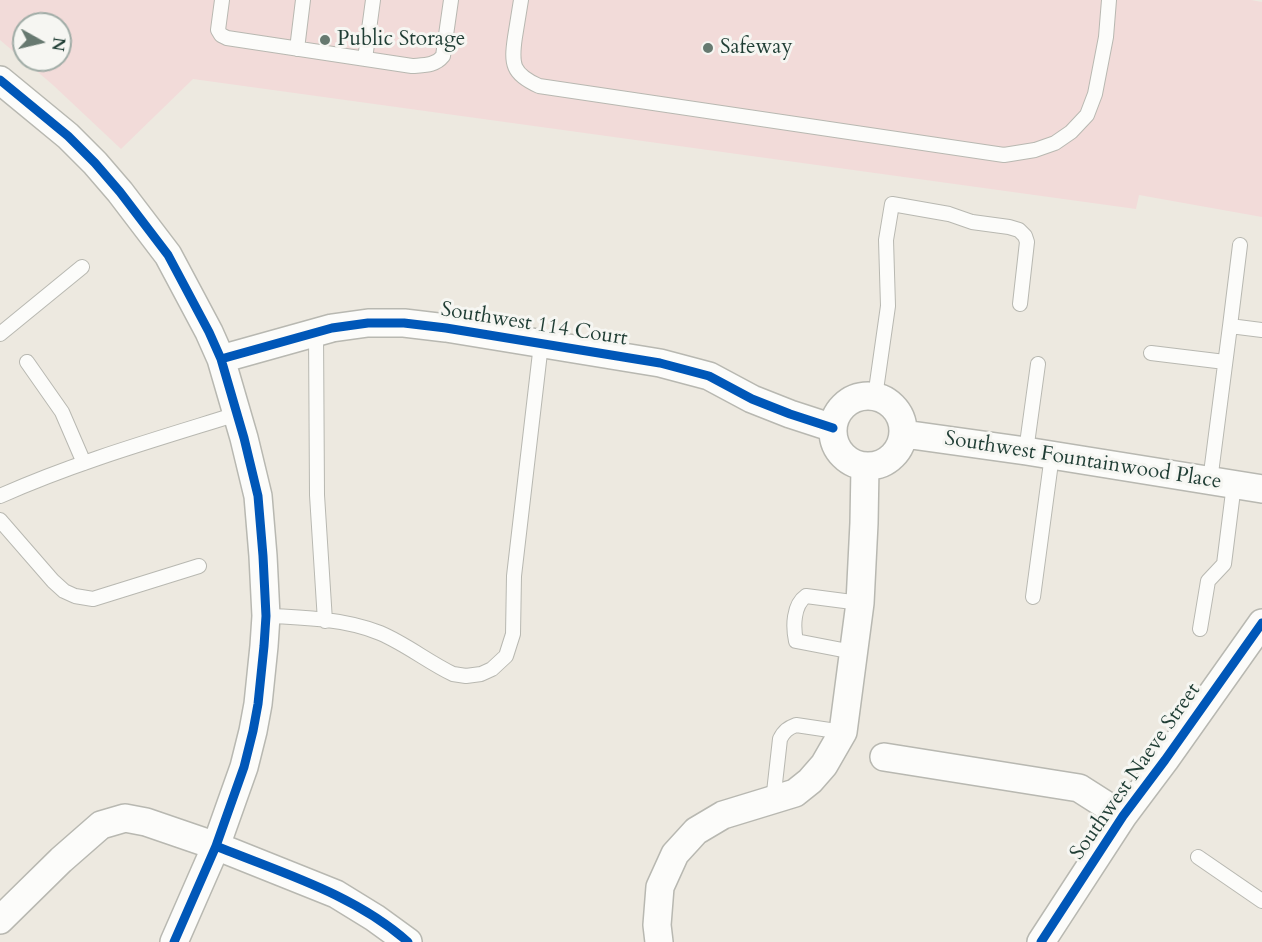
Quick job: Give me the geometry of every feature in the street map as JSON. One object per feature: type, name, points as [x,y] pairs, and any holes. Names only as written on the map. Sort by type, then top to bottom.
[{"type":"street","points":[[0,80],[68,136],[95,163],[168,255],[221,359],[258,496],[264,556],[266,616],[258,704],[253,731],[244,767],[216,846],[174,942]]},
{"type":"street","name":"Southwest 114 Court","points":[[221,359],[332,328],[368,323],[404,323],[660,363],[709,376],[752,399],[833,428]]},
{"type":"street","points":[[858,397],[875,397],[885,400],[895,408],[902,420],[904,434],[900,448],[891,458],[879,465],[865,467],[841,454],[835,442],[833,428],[837,414],[846,404],[858,397]]},
{"type":"street","name":"Southwest Fountainwood Place","points":[[904,434],[1262,489]]},
{"type":"street","points":[[659,942],[657,925],[660,887],[675,854],[696,831],[723,815],[795,793],[824,765],[843,732],[860,603],[865,467]]},
{"type":"street","name":"Southwest Naeve Street","points":[[1041,942],[1124,816],[1262,624]]},
{"type":"street","points":[[884,758],[1079,788],[1124,816]]},
{"type":"street","points":[[0,920],[61,860],[101,825],[125,818],[146,822],[216,846],[336,894],[408,942]]},
{"type":"lane","points":[[222,0],[218,30],[227,38],[412,66],[438,62],[443,56],[451,0]]},
{"type":"lane","points":[[297,49],[303,0]]},
{"type":"lane","points":[[365,59],[373,0]]},
{"type":"lane","points":[[521,0],[512,58],[517,71],[528,81],[539,86],[1004,155],[1035,150],[1055,142],[1071,132],[1088,115],[1095,94],[1106,37],[1109,0]]},
{"type":"lane","points":[[875,397],[888,306],[886,240],[892,204],[1019,230],[1027,242],[1020,304]]},
{"type":"lane","points":[[1200,629],[1208,581],[1224,564],[1222,483],[1225,362],[1240,245]]},
{"type":"lane","points":[[0,334],[81,267]]},
{"type":"lane","points":[[1230,326],[1262,330]]},
{"type":"lane","points":[[316,332],[317,495],[324,621]]},
{"type":"lane","points":[[266,616],[303,617],[362,627],[381,634],[453,674],[466,676],[480,674],[492,669],[506,656],[513,634],[514,576],[541,344]]},
{"type":"lane","points":[[1151,353],[1225,362]]},
{"type":"lane","points":[[27,362],[62,412],[84,463]]},
{"type":"lane","points":[[1026,451],[1038,364]]},
{"type":"lane","points":[[0,496],[84,463],[237,414]]},
{"type":"lane","points":[[1033,597],[1052,455]]},
{"type":"lane","points":[[0,520],[53,581],[63,591],[75,596],[93,599],[199,566]]},
{"type":"lane","points":[[853,652],[796,641],[794,631],[796,610],[800,601],[806,596],[860,603]]},
{"type":"lane","points":[[773,801],[780,740],[783,733],[796,725],[843,732]]},
{"type":"lane","points":[[1198,857],[1262,901]]},
{"type":"shaded area","points":[[0,0],[1251,0],[1262,2],[1262,217],[1139,195],[1136,209],[193,79],[121,149],[38,72],[72,72],[72,12],[12,12],[12,50],[0,40]]},
{"type":"cycle path","points":[[0,80],[68,136],[95,163],[168,255],[221,359],[258,496],[266,616],[258,704],[253,731],[244,767],[216,846],[174,942]]},
{"type":"cycle path","points":[[221,359],[332,328],[368,323],[404,323],[660,363],[709,376],[752,399],[833,428]]},
{"type":"cycle path","points":[[1041,942],[1123,816],[1262,623]]},
{"type":"cycle path","points":[[216,846],[341,898],[387,925],[408,942]]},
{"type":"place","name":"Public Storage","points":[[325,40]]},
{"type":"place","name":"Safeway","points":[[708,48]]}]
